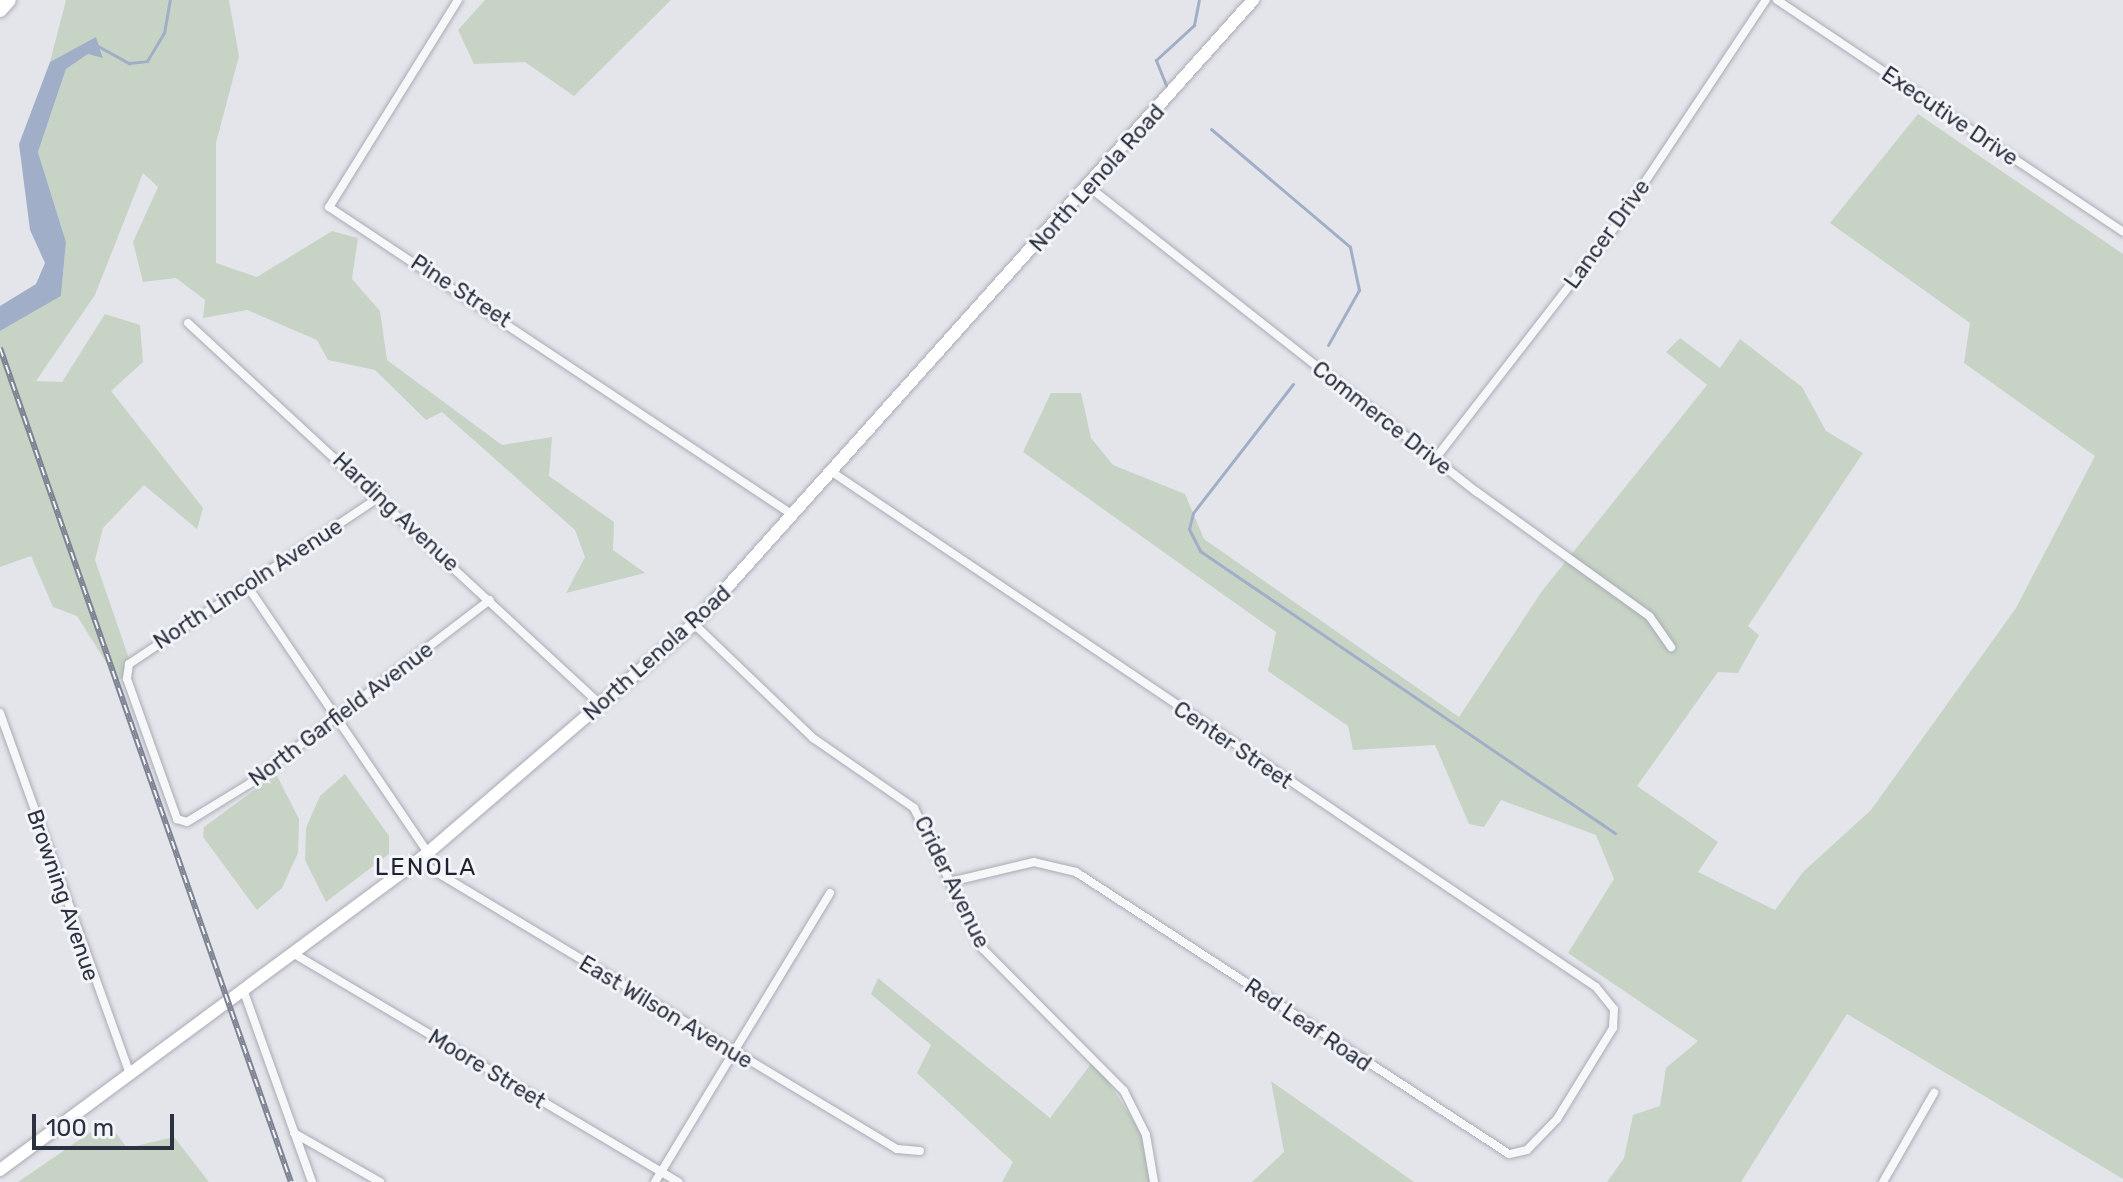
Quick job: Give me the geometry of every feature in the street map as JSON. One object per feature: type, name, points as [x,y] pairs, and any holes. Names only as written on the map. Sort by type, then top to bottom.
[{"type":"highway","points":[[0,10],[9,0]]},
{"type":"main road","name":"North Lenola Road","points":[[0,1170],[296,955],[423,857],[694,624],[1089,187],[1253,0]]},
{"type":"street","name":"Pine Street","points":[[458,0],[329,207],[793,515]]},
{"type":"street","name":"Lancer Drive","points":[[1435,459],[1617,224],[1766,0]]},
{"type":"street","name":"Executive Drive","points":[[1777,0],[2123,232]]},
{"type":"street","name":"Commerce Drive","points":[[1089,187],[1435,459],[1650,617],[1671,647]]},
{"type":"street","name":"Harding Avenue","points":[[188,323],[381,496],[601,705]]},
{"type":"street","name":"Center Street","points":[[832,472],[1584,979],[1614,1009],[1613,1028]]},
{"type":"street","name":"North Lincoln Avenue","points":[[187,822],[173,811],[127,679],[136,657],[248,587],[381,496]]},
{"type":"street","points":[[248,587],[337,716],[423,857]]},
{"type":"street","name":"North Garfield Avenue","points":[[187,822],[337,716],[490,600]]},
{"type":"street","name":"Crider Avenue","points":[[694,624],[813,738],[906,799],[929,828],[968,925],[1000,970],[1124,1091],[1146,1135],[1154,1182]]},
{"type":"street","name":"Browning Avenue","points":[[0,713],[130,1075]]},
{"type":"street","name":"East Wilson Avenue","points":[[423,857],[733,1052],[897,1149],[920,1151]]},
{"type":"street","name":"Red Leaf Road","points":[[950,882],[1034,862],[1076,872],[1509,1154],[1527,1150],[1557,1119],[1613,1028]]},
{"type":"street","points":[[655,1182],[830,893]]},
{"type":"street","name":"Moore Street","points":[[296,955],[679,1182]]},
{"type":"street","points":[[244,992],[312,1182]]},
{"type":"street","points":[[1883,1182],[1934,1093]]},
{"type":"street","points":[[294,1133],[380,1182]]},
{"type":"green space","points":[[66,0],[229,0],[239,56],[216,143],[216,263],[257,277],[332,231],[358,238],[352,279],[380,311],[387,360],[502,445],[552,437],[549,476],[614,522],[613,550],[645,573],[566,593],[585,557],[575,530],[442,412],[426,420],[375,370],[328,360],[317,340],[247,310],[203,318],[205,300],[176,278],[143,282],[133,242],[158,187],[143,173],[95,295],[36,381],[62,382],[105,314],[140,325],[143,362],[111,391],[203,508],[197,529],[144,485],[103,528],[95,560],[133,670],[118,681],[77,616],[53,607],[31,556],[0,567],[0,331],[61,296],[66,242],[38,152],[66,69],[88,54],[103,57],[96,38],[50,62]]},
{"type":"green space","points":[[485,0],[671,0],[574,96],[525,62],[474,64],[458,30]]},
{"type":"green space","points":[[1918,114],[2123,254],[2123,1179],[1847,1014],[1741,1182],[1607,1182],[1624,1158],[1633,1115],[1660,1106],[1666,1068],[1698,1041],[1568,953],[1614,879],[1596,835],[1501,800],[1484,827],[1469,824],[1435,745],[1353,750],[1348,726],[1268,671],[1276,632],[1023,452],[1051,393],[1081,393],[1091,438],[1113,465],[1185,494],[1204,539],[1459,717],[1542,591],[1707,385],[1666,352],[1680,338],[1720,368],[1740,339],[1802,387],[1826,431],[1863,453],[1748,626],[1759,635],[1738,673],[1718,672],[1637,786],[1718,842],[1698,872],[1775,910],[1803,872],[1871,810],[2016,608],[2095,456],[1964,363],[1970,323],[1830,223]]},
{"type":"green space","points":[[276,774],[299,819],[298,853],[282,888],[257,910],[203,837],[204,827]]},
{"type":"green space","points":[[345,774],[389,836],[389,854],[326,902],[305,860],[306,828],[320,796]]},
{"type":"green space","points":[[878,978],[1050,1118],[1094,1060],[1148,1143],[1150,1182],[1002,1182],[1013,1162],[917,1073],[931,1045],[871,994]]},
{"type":"green space","points":[[1271,1081],[1414,1182],[1252,1182],[1284,1152]]},
{"type":"green space","points":[[107,1121],[127,1148],[174,1137],[209,1182],[18,1182]]},
{"type":"water","points":[[96,37],[103,58],[88,54],[66,69],[38,152],[66,242],[61,296],[0,331],[0,306],[36,284],[45,263],[30,230],[19,144],[50,62]]},
{"type":"waterway","points":[[96,45],[129,63],[147,61],[164,33],[170,0]]},
{"type":"waterway","points":[[1166,85],[1156,60],[1194,25],[1199,0]]},
{"type":"waterway","points":[[1211,129],[1350,247],[1359,290],[1328,345]]},
{"type":"waterway","points":[[1293,384],[1193,513],[1189,529],[1200,551],[1615,833]]},
{"type":"railway","points":[[0,348],[291,1182]]},
{"type":"district","name":"LENOLA","points":[[426,868]]}]
